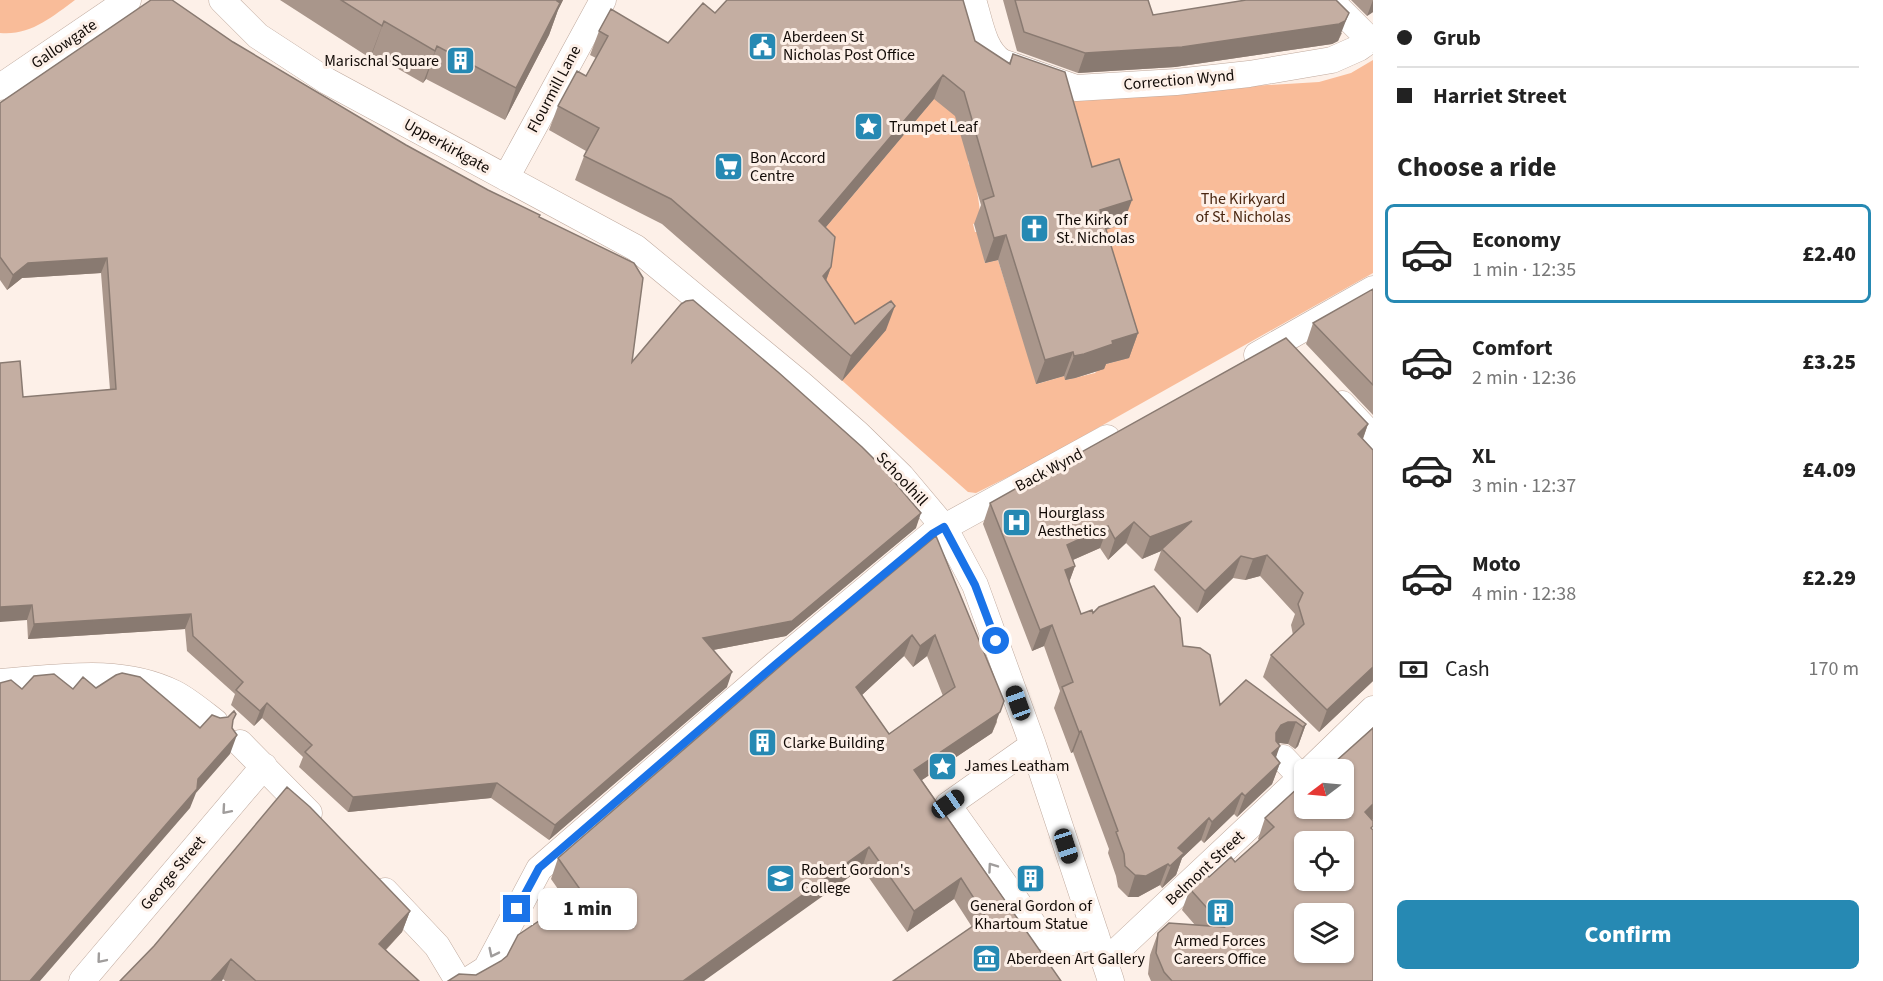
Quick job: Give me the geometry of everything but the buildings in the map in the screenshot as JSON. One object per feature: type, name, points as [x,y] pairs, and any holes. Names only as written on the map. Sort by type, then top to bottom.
[{"type":"street","name":"Gallowgate","points":[[1,86],[128,0]]},
{"type":"street","name":"Upperkirkgate","points":[[222,0],[258,36],[327,81],[624,240],[678,282]]},
{"type":"street","name":"Flourmill Lane","points":[[506,178],[603,0]]},
{"type":"street","name":"Correction Wynd","points":[[973,0],[988,49],[994,57],[1002,62],[1076,88],[1176,82],[1249,74],[1332,60],[1372,39]]},
{"type":"street","points":[[1330,0],[1372,39]]},
{"type":"street","name":"Schoolhill","points":[[678,282],[858,434],[901,476],[944,527],[975,585],[1033,745],[1108,971]]},
{"type":"street","points":[[1232,369],[1289,349],[1373,289]]},
{"type":"street","points":[[1327,389],[1373,437]]},
{"type":"street","name":"Back Wynd","points":[[467,981],[486,969],[539,868],[776,664],[932,534],[1123,429]]},
{"type":"street","points":[[0,682],[108,675],[141,680],[175,693],[215,722]]},
{"type":"street","name":"Belmont Street","points":[[1321,759],[1373,709]]},
{"type":"street","points":[[240,743],[328,832]]},
{"type":"street","points":[[1033,745],[948,804],[1040,934],[1053,943],[1059,944],[1096,935]]},
{"type":"street","points":[[1283,758],[1294,766]]},
{"type":"street","name":"George Street","points":[[82,981],[264,766]]},
{"type":"street","name":"Belmont Street","points":[[1108,971],[1294,785]]},
{"type":"street","points":[[367,873],[437,946],[458,981]]},
{"type":"green space","points":[[0,0],[75,0],[58,13],[31,28],[21,32],[0,33]]},
{"type":"green space","name":"The Kirkyard of St. Nicholas","points":[[1373,60],[1373,273],[1032,465],[976,493],[968,492],[838,377],[855,343],[810,246],[943,88],[954,103],[973,160],[968,161],[969,165],[974,164],[980,215],[980,222],[973,224],[975,232],[979,232],[985,263],[998,260],[1037,384],[1064,376],[1066,380],[1095,373],[1103,365],[1128,358],[1090,231],[1102,186],[1050,98],[1319,82],[1351,73]]},
{"type":"place","name":"Aberdeen St Nicholas Post Office","points":[[762,46]]},
{"type":"place","name":"Marischal Square","points":[[460,61]]},
{"type":"place","name":"Trumpet Leaf","points":[[868,127]]},
{"type":"place","name":"Bon Accord Centre","points":[[729,167]]},
{"type":"place","name":"The Kirk of St. Nicholas","points":[[1035,229]]},
{"type":"place","name":"Hourglass Aesthetics","points":[[1017,522]]},
{"type":"place","name":"Clarke Building","points":[[762,743]]},
{"type":"place","name":"James Leatham","points":[[943,766]]},
{"type":"place","name":"General Gordon of Khartoum Statue","points":[[1031,878]]},
{"type":"place","name":"Robert Gordon's College","points":[[780,879]]},
{"type":"place","name":"Armed Forces Careers Office","points":[[1220,913]]},
{"type":"place","name":"Aberdeen Art Gallery","points":[[986,959]]},
{"type":"route","points":[[517,909],[539,868],[776,664],[932,534],[944,527],[975,585],[996,641]]}]
